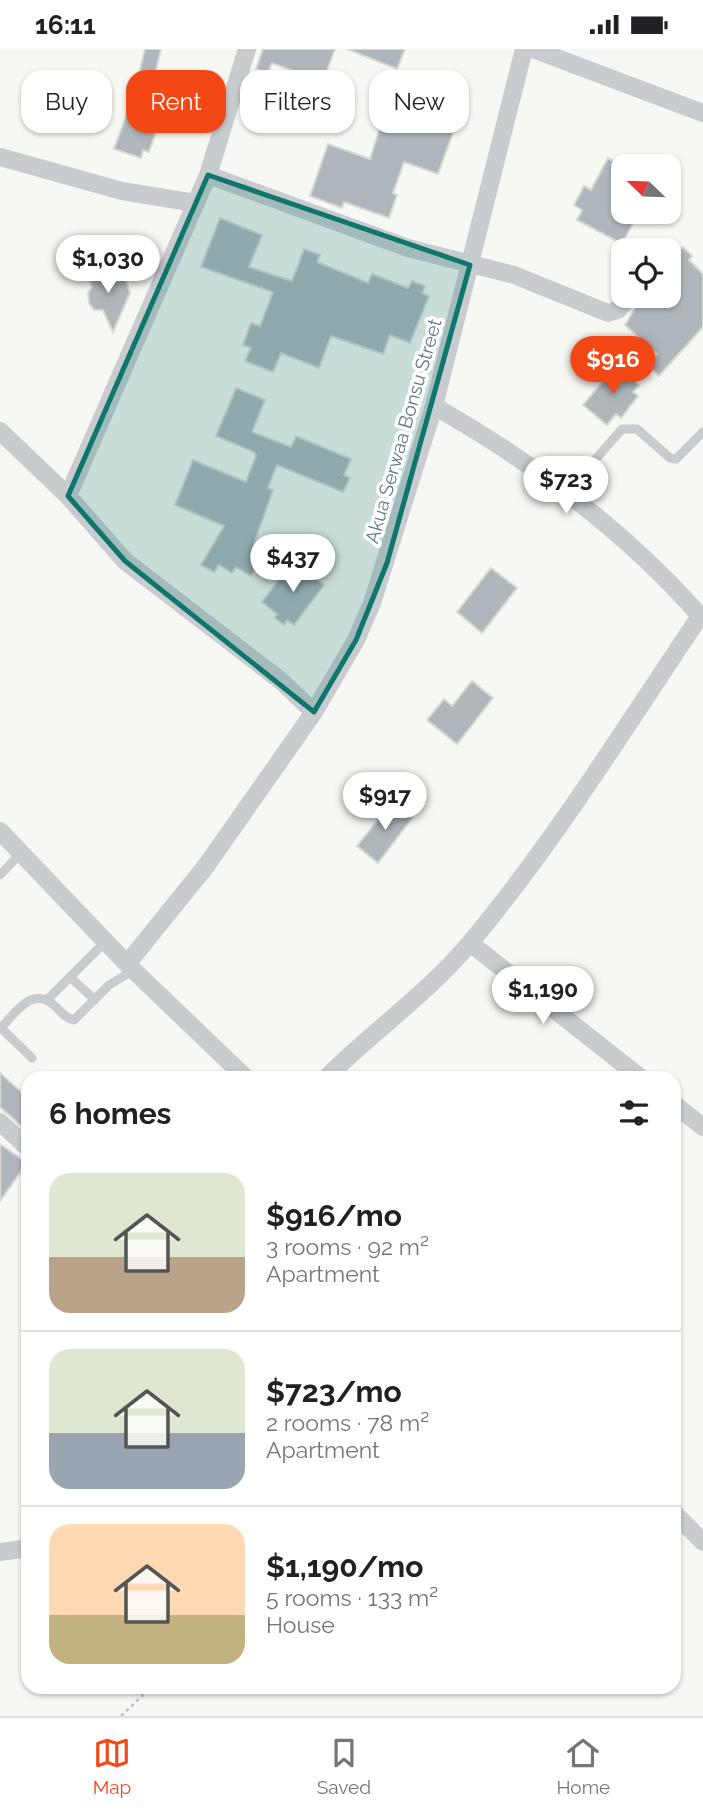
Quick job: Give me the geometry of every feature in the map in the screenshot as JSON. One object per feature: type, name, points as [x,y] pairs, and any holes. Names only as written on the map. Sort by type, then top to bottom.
[{"type":"street","points":[[68,496],[208,175],[247,49]]},
{"type":"street","name":"Akua Serwaa Bonsu Street","points":[[130,967],[206,866],[314,712],[356,640],[372,603],[434,406],[524,49]]},
{"type":"street","points":[[533,49],[703,113]]},
{"type":"street","points":[[0,157],[122,191],[195,203]]},
{"type":"street","points":[[208,175],[408,247],[514,275],[608,313],[620,308]]},
{"type":"street","points":[[334,1071],[419,998],[470,943],[702,618],[623,537],[567,492],[501,446],[434,406]]},
{"type":"street","points":[[0,431],[68,496],[125,561],[280,680],[314,712]]},
{"type":"street","points":[[0,831],[105,942],[239,1071]]},
{"type":"street","points":[[470,943],[632,1071]]},
{"type":"street","points":[[681,1110],[703,1127]]},
{"type":"street","points":[[0,1122],[21,1142]]},
{"type":"street","points":[[681,1520],[703,1542]]},
{"type":"street","points":[[0,1552],[21,1549]]},
{"type":"lane","points":[[567,492],[622,429],[637,429],[670,458],[677,459],[703,432]]},
{"type":"lane","points":[[0,875],[20,853]]},
{"type":"lane","points":[[48,999],[105,942]]},
{"type":"lane","points":[[32,1058],[1,1028],[30,999],[48,999],[71,1020],[79,1017],[130,967]]},
{"type":"lane","points":[[70,977],[95,999]]},
{"type":"path","points":[[121,1716],[143,1694]]},
{"type":"highlighted area","points":[[208,175],[470,265],[387,563],[356,640],[314,712],[125,561],[68,496]]},
{"type":"building","points":[[145,49],[161,49],[156,70],[140,70]]},
{"type":"building","points":[[263,49],[335,49],[327,70],[291,70],[272,63],[269,70],[256,69]]},
{"type":"building","points":[[347,49],[405,49],[397,69]]},
{"type":"building","points":[[126,116],[126,133],[156,133],[149,152],[143,150],[141,158],[114,149]]},
{"type":"building","points":[[378,133],[453,133],[438,174],[404,162],[393,193],[397,195],[389,218],[344,202],[342,208],[310,196],[328,144],[370,159]]},
{"type":"building","points":[[608,158],[611,160],[611,224],[633,224],[625,238],[611,238],[577,220],[582,210],[574,205],[584,186],[591,190]]},
{"type":"building","points":[[220,218],[262,235],[249,267],[292,281],[304,249],[320,255],[317,262],[368,283],[372,274],[408,288],[412,281],[425,286],[422,293],[429,296],[410,343],[390,335],[383,354],[331,336],[319,368],[281,353],[273,372],[245,361],[251,348],[243,345],[251,323],[260,326],[273,292],[201,267]]},
{"type":"building","points":[[683,247],[692,256],[689,260],[703,274],[703,327],[659,376],[647,365],[657,354],[625,325],[635,308],[681,308]]},
{"type":"building","points":[[85,267],[125,278],[130,293],[113,332],[103,310],[94,310],[89,303],[88,293],[92,287]]},
{"type":"building","points":[[616,366],[639,385],[633,392],[638,396],[621,418],[616,414],[607,425],[583,405]]},
{"type":"building","points":[[236,388],[265,400],[252,432],[291,447],[296,436],[351,459],[344,475],[350,478],[343,492],[277,465],[268,488],[273,490],[254,543],[266,550],[251,576],[236,567],[232,573],[219,565],[214,572],[201,565],[224,526],[175,505],[193,460],[246,482],[256,456],[254,452],[216,436]]},
{"type":"building","points":[[293,561],[324,585],[294,625],[287,620],[284,625],[275,618],[277,614],[262,602]]},
{"type":"building","points":[[491,568],[517,588],[482,633],[457,612]]},
{"type":"building","points":[[472,681],[493,698],[457,744],[427,720],[444,699],[452,706]]},
{"type":"building","points":[[392,802],[412,818],[378,863],[357,846]]},
{"type":"building","points":[[0,1073],[21,1092],[21,1126],[0,1107]]},
{"type":"building","points":[[0,1144],[21,1159],[21,1171],[0,1201]]}]
